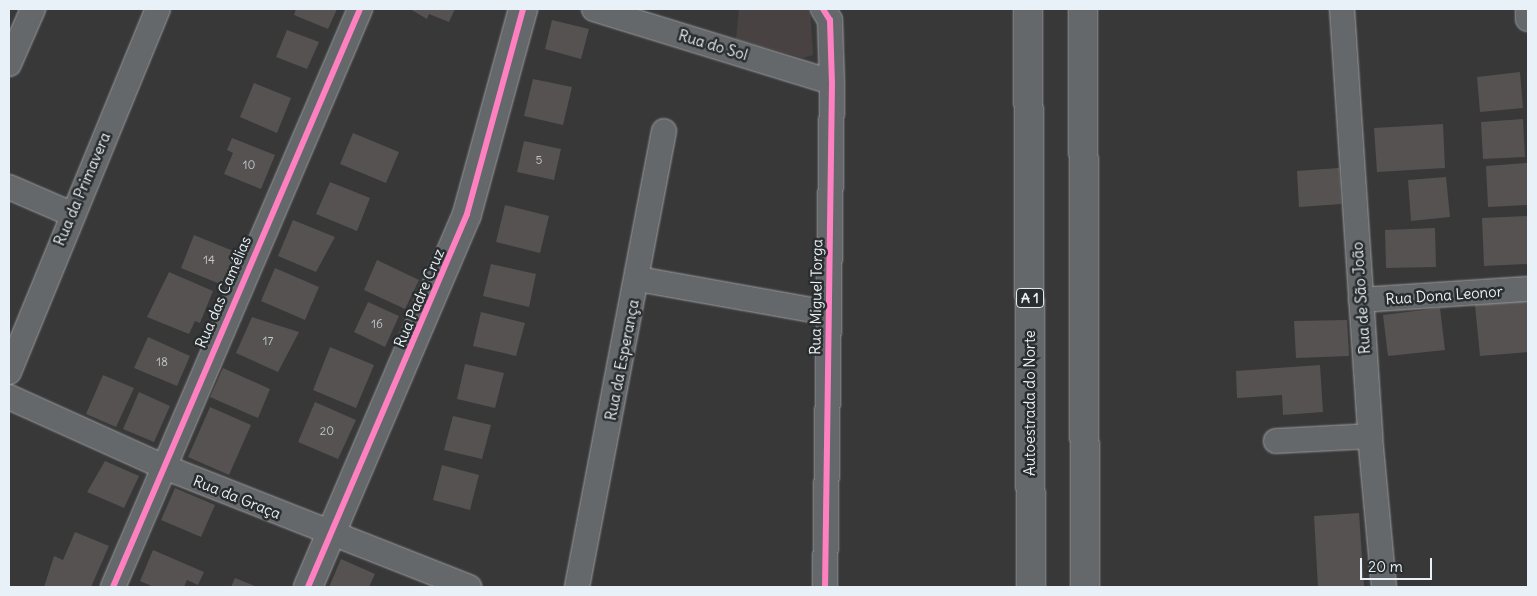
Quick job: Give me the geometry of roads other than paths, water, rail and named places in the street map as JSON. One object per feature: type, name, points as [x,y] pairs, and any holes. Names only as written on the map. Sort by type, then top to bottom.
[{"type":"main road","name":"Rua Padre Cruz","points":[[308,587],[468,214],[523,9]]},
{"type":"main road","name":"Autoestrada do Norte","points":[[1028,9],[1031,587]]},
{"type":"main road","points":[[1082,9],[1085,587]]},
{"type":"street","points":[[9,64],[33,9]]},
{"type":"street","name":"Rua da Primavera","points":[[9,372],[71,214],[158,9]]},
{"type":"street","name":"Rua das Camélias","points":[[113,587],[162,466],[360,9]]},
{"type":"street","name":"Rua do Sol","points":[[594,9],[832,82]]},
{"type":"street","name":"Rua Miguel Torga","points":[[823,9],[830,20],[832,82],[825,587]]},
{"type":"street","name":"Rua de São João","points":[[1342,9],[1370,436],[1384,587]]},
{"type":"street","points":[[1528,9],[1528,19]]},
{"type":"street","name":"Rua da Esperança","points":[[577,587],[638,279],[664,131]]},
{"type":"street","points":[[9,187],[71,214]]},
{"type":"street","points":[[638,279],[828,313]]},
{"type":"street","name":"Rua Dona Leonor","points":[[1361,300],[1528,289]]},
{"type":"street","name":"Rua da Graça","points":[[9,397],[162,466],[329,536],[469,587]]},
{"type":"street","points":[[1276,441],[1370,436]]}]
